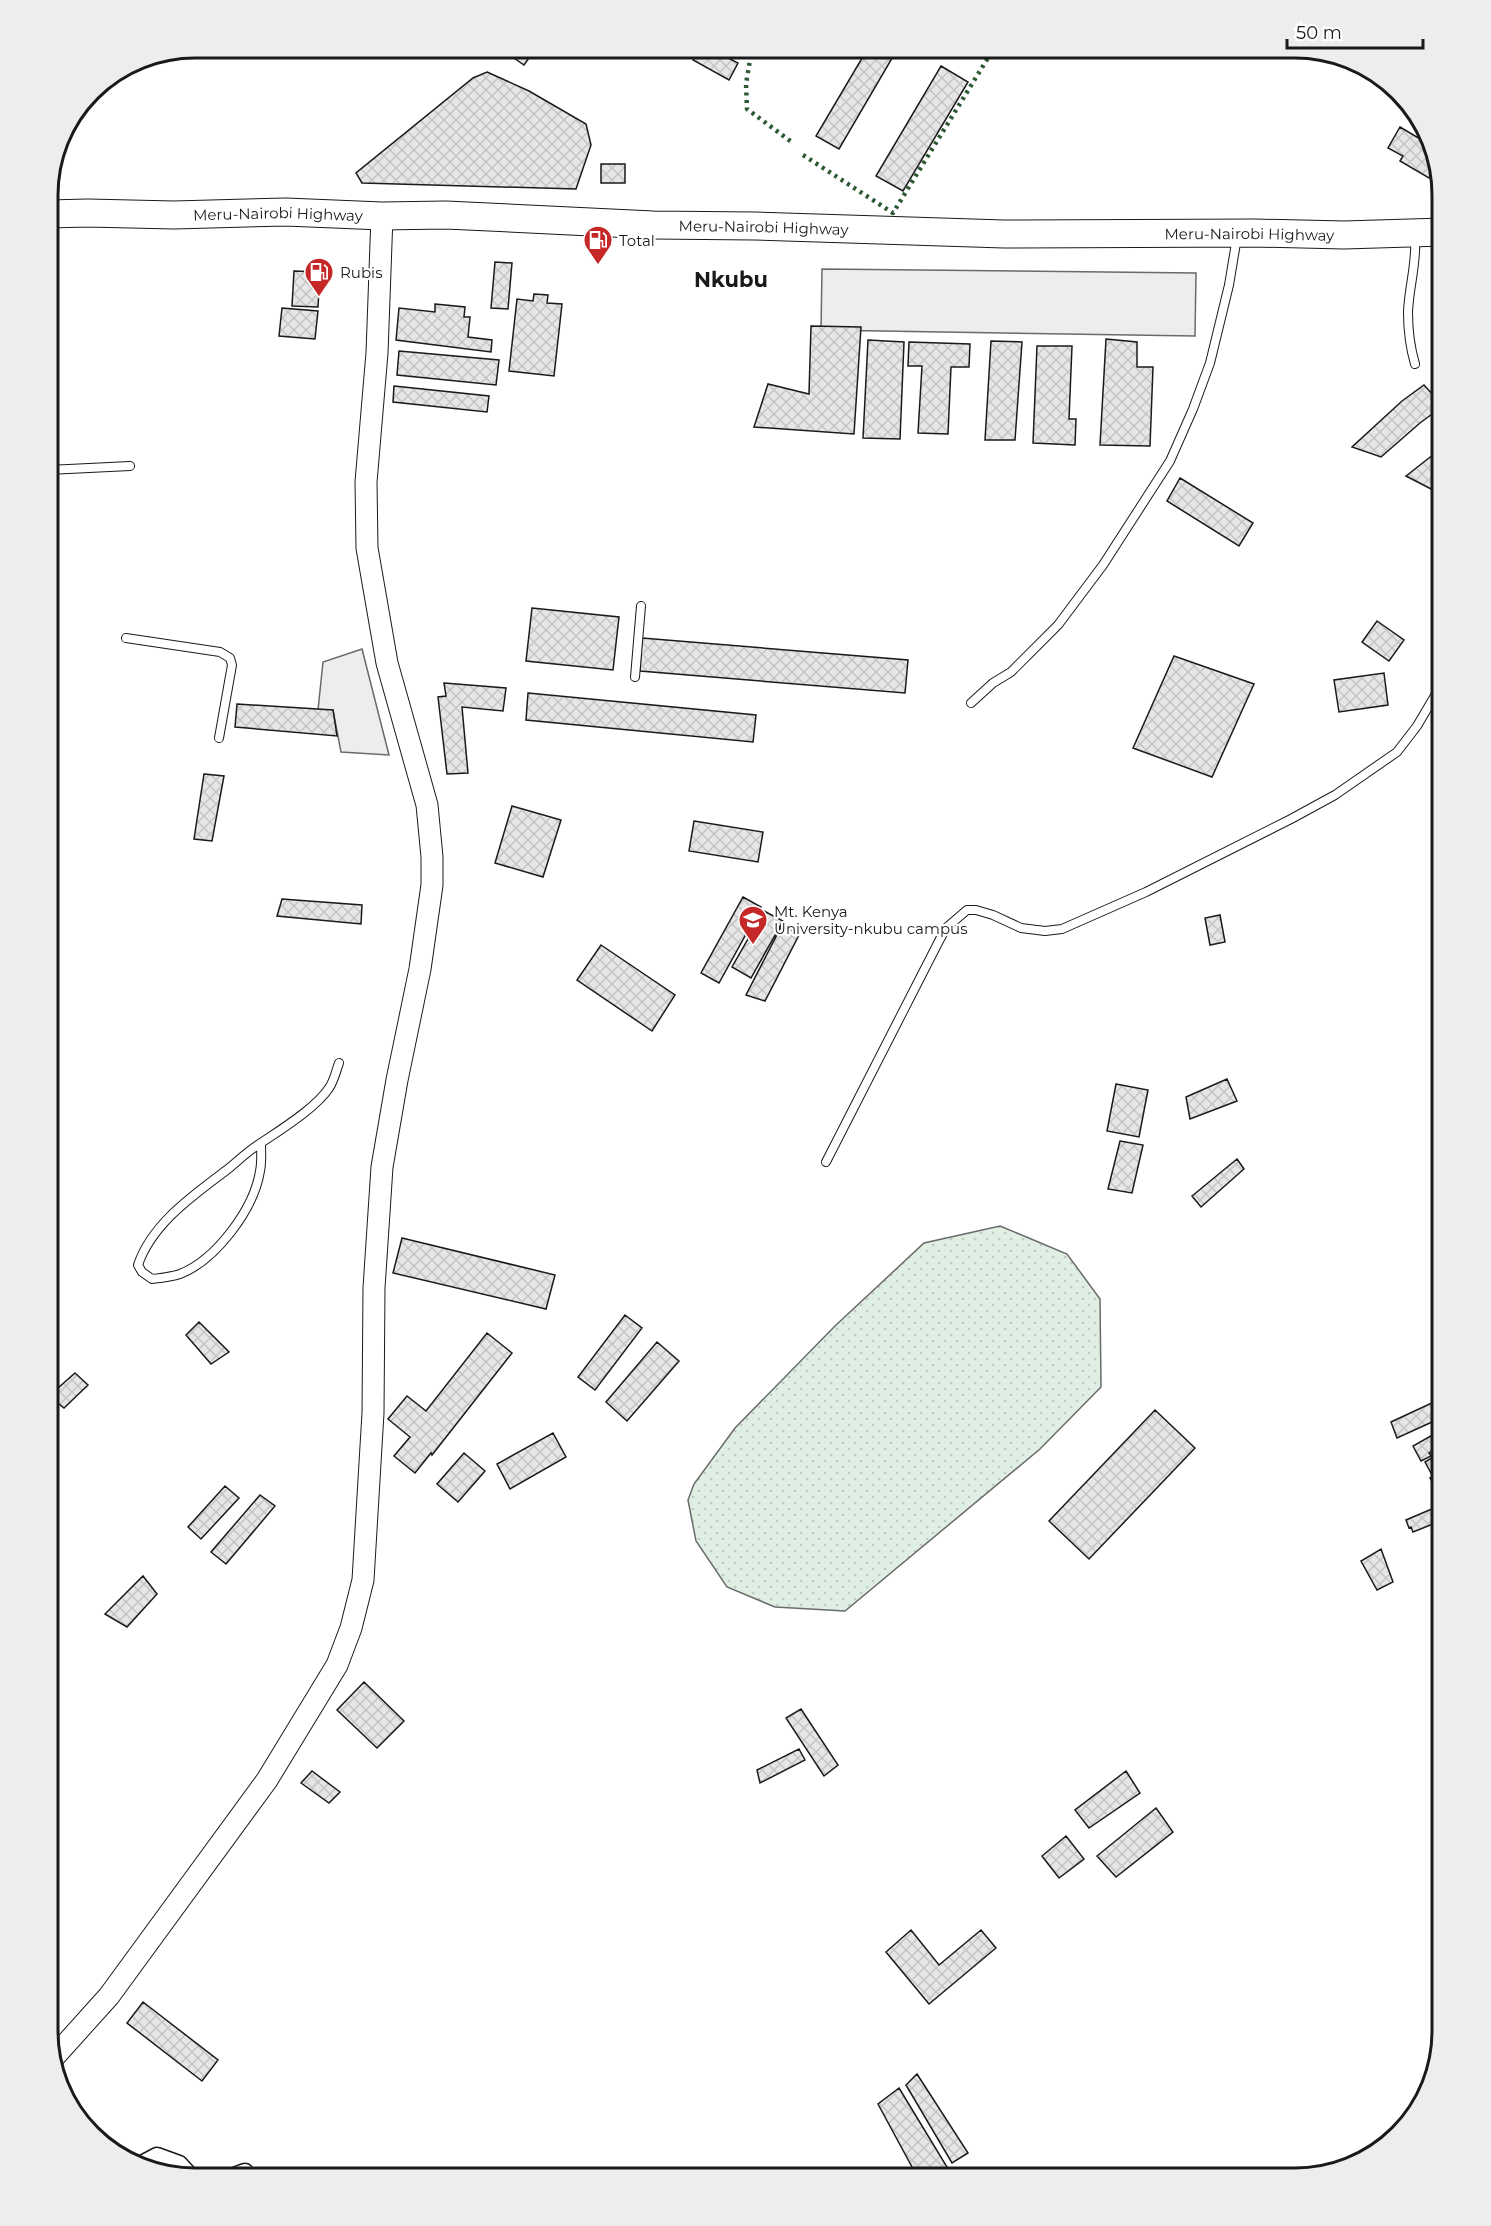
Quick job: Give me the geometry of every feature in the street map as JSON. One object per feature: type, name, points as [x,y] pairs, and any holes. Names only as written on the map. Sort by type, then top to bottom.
[{"type":"highway","name":"Meru-Nairobi Highway","points":[[59,214],[174,215],[286,212],[382,216],[446,215],[653,225],[1004,234],[1344,235],[1432,232]]},
{"type":"street","points":[[60,2050],[109,1996],[267,1779],[337,1665],[351,1628],[363,1580],[373,1424],[374,1288],[382,1167],[420,969],[432,885],[427,805],[387,663],[371,585],[367,549],[366,482],[377,353],[382,216]]},
{"type":"street","points":[[150,2159],[157,2156],[181,2166]]},
{"type":"lane","points":[[970,704],[993,683],[1011,672],[1058,625],[1103,565],[1170,461],[1193,410],[1210,363],[1229,285],[1238,233]]},
{"type":"lane","points":[[1415,233],[1415,272],[1408,310],[1409,344],[1415,364]]},
{"type":"lane","points":[[59,469],[130,466]]},
{"type":"lane","points":[[635,677],[641,606]]},
{"type":"lane","points":[[126,638],[220,652],[230,658],[231,665],[219,738]]},
{"type":"lane","points":[[826,1162],[940,939],[956,917],[966,910],[976,910],[1021,928],[1045,931],[1062,929],[1146,892],[1291,819],[1369,773],[1397,752],[1417,726],[1432,701]]},
{"type":"lane","points":[[261,1143],[261,1170],[255,1191],[242,1218],[224,1239],[200,1261],[181,1273],[152,1279],[142,1272],[138,1264],[142,1251],[178,1210],[261,1143],[318,1101],[329,1088],[339,1063]]},
{"type":"green space","points":[[1000,1226],[1067,1254],[1100,1299],[1101,1387],[1040,1449],[845,1611],[775,1607],[727,1587],[696,1541],[688,1500],[694,1484],[735,1428],[835,1326],[924,1243]]},
{"type":"shaded area","points":[[822,269],[1196,273],[1195,336],[821,330]]},
{"type":"shaded area","points":[[362,649],[389,755],[341,752],[333,710],[318,710],[323,662]]},
{"type":"building","points":[[515,59],[528,59],[524,65]]},
{"type":"building","points":[[730,59],[738,63],[729,80],[693,60]]},
{"type":"building","points":[[862,59],[892,59],[839,149],[816,136]]},
{"type":"building","points":[[941,66],[968,82],[903,191],[876,176]]},
{"type":"building","points":[[487,72],[529,91],[586,124],[591,145],[576,189],[362,183],[356,173],[473,78]]},
{"type":"building","points":[[1400,127],[1420,139],[1428,160],[1429,178],[1400,161],[1403,156],[1388,148]]},
{"type":"building","points":[[601,164],[625,164],[625,183],[601,183]]},
{"type":"building","points":[[495,262],[512,263],[508,309],[491,308]]},
{"type":"building","points":[[294,271],[320,272],[318,307],[292,306]]},
{"type":"building","points":[[534,294],[548,295],[547,303],[562,304],[554,376],[509,371],[517,299],[533,301]]},
{"type":"building","points":[[435,304],[465,307],[464,317],[470,317],[468,337],[492,340],[491,352],[396,340],[399,308],[435,312]]},
{"type":"building","points":[[282,308],[318,311],[315,339],[279,336]]},
{"type":"building","points":[[811,326],[861,327],[854,434],[754,427],[768,384],[809,394]]},
{"type":"building","points":[[1106,339],[1137,342],[1137,367],[1153,367],[1150,446],[1100,445]]},
{"type":"building","points":[[868,340],[904,342],[900,439],[863,438]]},
{"type":"building","points":[[991,341],[1022,342],[1015,440],[985,440]]},
{"type":"building","points":[[909,342],[970,344],[969,367],[951,367],[948,434],[918,433],[922,366],[908,366]]},
{"type":"building","points":[[1037,346],[1072,346],[1069,419],[1076,419],[1075,445],[1033,443]]},
{"type":"building","points":[[399,351],[499,360],[496,385],[397,375]]},
{"type":"building","points":[[1424,385],[1432,394],[1432,414],[1381,457],[1352,447],[1402,401]]},
{"type":"building","points":[[394,386],[489,396],[487,412],[393,402]]},
{"type":"building","points":[[1432,456],[1432,489],[1406,476]]},
{"type":"building","points":[[1180,478],[1253,523],[1239,546],[1167,501]]},
{"type":"building","points":[[532,608],[619,617],[613,670],[526,661]]},
{"type":"building","points":[[1377,621],[1404,640],[1389,661],[1362,642]]},
{"type":"building","points":[[642,638],[908,660],[905,693],[640,671]]},
{"type":"building","points":[[1174,656],[1254,684],[1212,777],[1133,748]]},
{"type":"building","points":[[1384,673],[1388,705],[1339,712],[1334,680]]},
{"type":"building","points":[[444,683],[506,688],[503,711],[462,707],[468,773],[447,774],[438,697],[446,696]]},
{"type":"building","points":[[528,693],[756,715],[753,742],[526,720]]},
{"type":"building","points":[[237,704],[333,710],[337,736],[235,727]]},
{"type":"building","points":[[204,774],[224,776],[212,841],[194,839]]},
{"type":"building","points":[[512,806],[561,820],[543,877],[495,863]]},
{"type":"building","points":[[694,821],[763,832],[758,862],[689,851]]},
{"type":"building","points":[[743,897],[761,907],[719,983],[701,973]]},
{"type":"building","points":[[282,899],[362,905],[361,924],[277,916]]},
{"type":"building","points":[[764,911],[783,921],[751,978],[732,967]]},
{"type":"building","points":[[1220,915],[1225,942],[1210,945],[1205,918]]},
{"type":"building","points":[[782,925],[799,935],[765,1001],[746,995]]},
{"type":"building","points":[[601,945],[675,995],[652,1031],[577,980]]},
{"type":"building","points":[[1227,1079],[1237,1101],[1190,1119],[1186,1097]]},
{"type":"building","points":[[1116,1084],[1148,1090],[1139,1137],[1107,1131]]},
{"type":"building","points":[[1120,1141],[1143,1145],[1132,1193],[1108,1189]]},
{"type":"building","points":[[1237,1159],[1244,1169],[1201,1207],[1192,1196]]},
{"type":"building","points":[[402,1238],[555,1275],[546,1309],[393,1273]]},
{"type":"building","points":[[625,1315],[642,1328],[595,1390],[578,1377]]},
{"type":"building","points":[[199,1322],[229,1352],[211,1364],[186,1335]]},
{"type":"building","points":[[487,1333],[512,1353],[432,1455],[431,1453],[415,1473],[394,1456],[410,1437],[388,1419],[407,1396],[426,1411]]},
{"type":"building","points":[[657,1342],[679,1361],[627,1421],[606,1402]]},
{"type":"building","points":[[75,1373],[88,1385],[64,1408],[59,1404],[59,1387]]},
{"type":"building","points":[[1432,1403],[1432,1422],[1397,1438],[1391,1422]]},
{"type":"building","points":[[1155,1410],[1195,1448],[1089,1559],[1049,1521]]},
{"type":"building","points":[[553,1433],[566,1457],[510,1489],[497,1464]]},
{"type":"building","points":[[1432,1435],[1432,1451],[1429,1453],[1431,1456],[1421,1461],[1413,1446]]},
{"type":"building","points":[[464,1453],[485,1471],[458,1502],[437,1484]]},
{"type":"building","points":[[1432,1458],[1432,1475],[1425,1462]]},
{"type":"building","points":[[225,1486],[239,1498],[201,1539],[188,1527]]},
{"type":"building","points":[[260,1495],[275,1506],[226,1564],[211,1552]]},
{"type":"building","points":[[1432,1509],[1432,1524],[1413,1532],[1406,1520]]},
{"type":"building","points":[[1381,1549],[1393,1582],[1377,1590],[1361,1561]]},
{"type":"building","points":[[143,1576],[157,1594],[127,1627],[105,1614]]},
{"type":"building","points":[[364,1682],[404,1721],[377,1748],[337,1710]]},
{"type":"building","points":[[801,1709],[838,1765],[824,1776],[786,1718]]},
{"type":"building","points":[[799,1749],[805,1760],[760,1783],[757,1770]]},
{"type":"building","points":[[312,1771],[340,1792],[329,1803],[301,1783]]},
{"type":"building","points":[[1126,1771],[1140,1793],[1089,1828],[1075,1810]]},
{"type":"building","points":[[1156,1808],[1173,1832],[1116,1877],[1097,1856]]},
{"type":"building","points":[[1066,1836],[1084,1859],[1059,1878],[1042,1856]]},
{"type":"building","points":[[911,1930],[939,1965],[981,1930],[996,1948],[929,2004],[886,1952]]},
{"type":"building","points":[[143,2002],[218,2060],[202,2081],[127,2023]]},
{"type":"building","points":[[917,2074],[968,2153],[952,2163],[906,2085]]},
{"type":"building","points":[[899,2088],[947,2167],[912,2168],[878,2104]]},
{"type":"hedge","points":[[750,59],[746,84],[747,109],[793,143]]},
{"type":"hedge","points":[[803,155],[893,213],[987,59]]},
{"type":"place","name":"Total","points":[[598,266]]},
{"type":"place","name":"Rubis","points":[[319,298]]},
{"type":"place","name":"Mt. Kenya University-nkubu campus","points":[[753,946]]},
{"type":"district","name":"Nkubu","points":[[731,279]]}]
